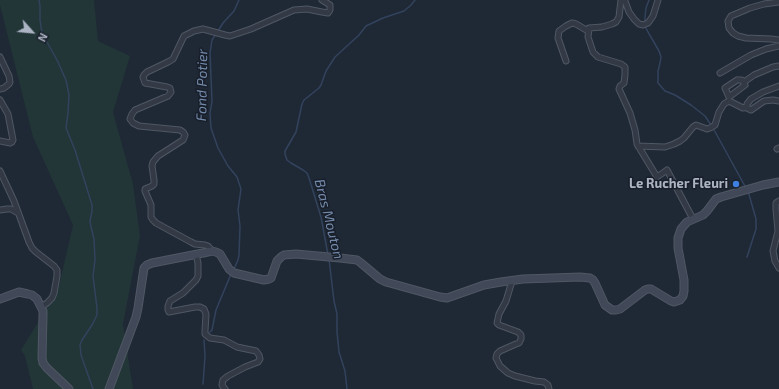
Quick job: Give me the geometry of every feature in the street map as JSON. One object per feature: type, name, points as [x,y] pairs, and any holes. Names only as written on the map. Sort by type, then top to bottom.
[{"type":"main road","points":[[109,389],[138,308],[144,268],[152,262],[212,251],[220,254],[232,271],[261,280],[267,280],[271,278],[277,261],[284,255],[296,254],[340,258],[356,260],[386,282],[444,298],[484,285],[501,282],[523,279],[590,278],[595,283],[605,305],[612,310],[620,309],[648,289],[651,289],[671,301],[674,302],[680,300],[684,291],[684,280],[678,248],[678,238],[681,229],[687,222],[707,211],[716,200],[721,197],[751,188],[779,182]]},
{"type":"main road","points":[[0,299],[19,292],[32,295],[37,299],[43,311],[43,363],[69,389]]},
{"type":"street","points":[[212,251],[208,246],[191,242],[153,220],[151,217],[151,205],[145,192],[146,189],[152,186],[154,182],[152,166],[155,158],[183,140],[185,137],[180,130],[139,126],[133,123],[130,118],[135,110],[170,94],[170,88],[145,83],[143,78],[144,75],[173,58],[184,36],[198,29],[211,30],[225,36],[251,29],[294,10],[307,9],[328,13],[330,6],[322,0]]},
{"type":"street","points":[[622,0],[625,1],[629,12],[634,19],[639,24],[643,25],[648,23],[653,16],[658,0]]},
{"type":"street","points":[[622,0],[619,17],[616,22],[602,27],[589,28],[588,37],[593,52],[598,56],[625,66],[624,83],[619,89],[630,113],[637,144],[657,177],[667,170],[693,220]]},
{"type":"street","points":[[779,2],[750,8],[732,16],[728,21],[729,28],[738,36],[746,38],[779,40]]},
{"type":"street","points":[[566,62],[558,38],[559,31],[566,26],[576,24],[588,31]]},
{"type":"street","points":[[720,73],[766,49],[779,46]]},
{"type":"street","points":[[0,58],[9,76],[10,82],[4,88],[0,89]]},
{"type":"street","points":[[744,82],[754,74],[779,66]]},
{"type":"street","points":[[747,107],[747,104],[751,99],[763,92],[779,86]]},
{"type":"street","points":[[0,100],[8,114],[13,140],[10,143],[0,141]]},
{"type":"street","points":[[638,146],[665,147],[680,141],[693,127],[710,128],[715,125],[719,112],[724,104],[729,101],[743,108],[747,107],[751,110],[764,101],[779,101]]},
{"type":"street","points":[[0,171],[14,201],[28,242],[36,252],[57,270],[52,298],[41,307]]},
{"type":"street","points":[[779,201],[776,203],[778,230],[773,251],[775,261],[779,268]]},
{"type":"street","points":[[0,210],[6,208],[18,213]]},
{"type":"street","points":[[196,254],[198,276],[183,293],[170,300],[168,306],[169,312],[194,307],[204,309],[206,314],[205,334],[210,338],[224,340],[237,347],[256,351],[260,359],[258,362],[228,376],[223,380],[222,385],[225,389]]},
{"type":"street","points":[[512,281],[497,323],[499,325],[514,329],[521,335],[521,339],[519,343],[500,351],[496,358],[500,366],[508,372],[515,376],[544,382],[548,385],[549,389]]},
{"type":"shaded area","points":[[0,0],[94,0],[98,41],[130,56],[113,112],[133,184],[140,236],[123,324],[133,389],[33,389],[25,356],[21,350],[58,290],[73,225],[33,137]]},
{"type":"waterway","points":[[39,0],[42,33],[66,80],[69,95],[66,128],[75,150],[92,205],[90,221],[94,239],[95,260],[93,276],[97,315],[80,345],[81,355],[93,389]]},
{"type":"waterway","name":"Fond Potier","points":[[218,31],[234,11],[239,0]]},
{"type":"waterway","name":"Bras Mouton","points":[[328,255],[321,217],[307,173],[287,160],[285,151],[296,132],[304,100],[319,88],[326,71],[335,57],[359,35],[366,26],[404,11],[415,0]]},
{"type":"waterway","points":[[649,0],[646,8],[645,26],[661,57],[658,71],[658,83],[665,91],[675,95],[705,116],[711,125]]},
{"type":"waterway","name":"Fond Potier","points":[[216,34],[212,40],[210,53],[212,101],[210,113],[211,128],[218,148],[228,166],[237,177],[241,189],[238,210],[240,226],[239,255],[234,269]]},
{"type":"waterway","points":[[713,128],[746,188]]},
{"type":"waterway","points":[[747,257],[756,229],[756,219],[748,191]]},
{"type":"waterway","name":"Bras Mouton","points":[[329,259],[337,314],[339,352],[345,371],[347,389]]},
{"type":"waterway","name":"Fond Potier","points":[[210,332],[212,330],[216,310],[231,274]]},
{"type":"waterway","name":"Fond Potier","points":[[203,384],[205,356],[204,340]]},
{"type":"place","name":"Le Rucher Fleuri","points":[[736,184]]}]
